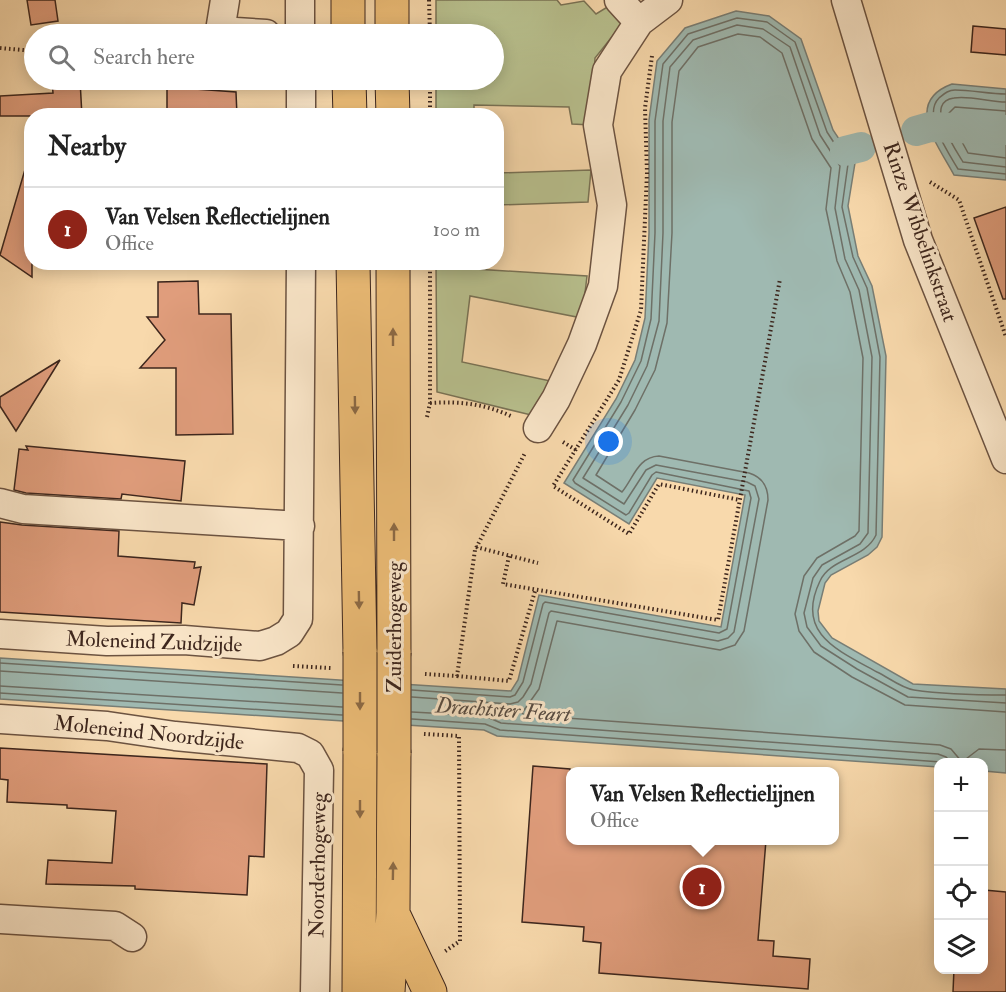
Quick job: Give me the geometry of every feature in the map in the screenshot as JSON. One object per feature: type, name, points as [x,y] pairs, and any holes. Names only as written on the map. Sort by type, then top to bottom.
[{"type":"main road","points":[[348,0],[348,24]]},
{"type":"main road","points":[[392,0],[392,24]]},
{"type":"main road","points":[[349,90],[350,108]]},
{"type":"main road","points":[[393,90],[393,108]]},
{"type":"main road","name":"Zuiderhogeweg","points":[[353,270],[360,651],[359,992]]},
{"type":"main road","name":"Zuiderhogeweg","points":[[388,992],[393,913],[393,270]]},
{"type":"main road","points":[[393,913],[430,992]]},
{"type":"street","points":[[221,24],[225,0]]},
{"type":"street","points":[[300,0],[300,24]]},
{"type":"street","points":[[538,428],[556,399],[582,344],[603,286],[612,205],[598,125],[607,71],[652,12],[620,0]]},
{"type":"street","name":"Rinze Wibbelinkstraat","points":[[846,0],[918,240],[1006,459]]},
{"type":"street","points":[[301,90],[301,108]]},
{"type":"street","points":[[0,502],[23,509],[300,526],[301,270]]},
{"type":"street","name":"Moleneind Zuidzijde","points":[[0,633],[107,641],[184,640],[260,646],[276,641],[290,633],[298,619],[300,526]]},
{"type":"street","name":"Moleneind Noordzijde","points":[[0,719],[107,726],[186,737],[298,748]]},
{"type":"street","name":"Noorderhogeweg","points":[[298,748],[310,754],[319,770],[316,983]]},
{"type":"street","points":[[0,919],[115,926],[132,937]]},
{"type":"path","points":[[429,0],[430,24]]},
{"type":"path","points":[[652,12],[654,43],[645,108],[647,173],[641,310],[619,380],[553,486],[629,534],[659,484],[740,500]]},
{"type":"path","points":[[0,48],[24,50]]},
{"type":"path","points":[[430,90],[430,108]]},
{"type":"path","points":[[926,179],[959,200],[1006,337]]},
{"type":"path","points":[[430,270],[430,403],[456,401],[494,408],[538,428]]},
{"type":"path","points":[[509,556],[503,584],[718,620],[780,279]]},
{"type":"path","points":[[476,548],[538,563]]},
{"type":"path","points":[[457,676],[509,681],[535,591]]},
{"type":"green space","points":[[436,0],[557,0],[561,5],[584,1],[596,14],[609,6],[623,23],[595,58],[591,125],[572,124],[569,107],[474,105],[474,108],[436,108],[436,90],[504,90],[504,24],[436,24]]},
{"type":"green space","points":[[591,170],[588,202],[504,205],[504,173]]},
{"type":"green space","points":[[436,270],[491,270],[587,276],[582,318],[470,296],[462,362],[555,382],[535,416],[437,392]]},
{"type":"water","name":"Drachtster Feart","points":[[736,11],[769,16],[801,39],[833,130],[855,163],[848,206],[858,256],[872,286],[886,356],[882,537],[877,547],[868,555],[831,575],[825,583],[818,611],[819,621],[832,638],[913,684],[1006,689],[1006,773],[988,771],[988,758],[934,758],[934,767],[497,736],[484,730],[0,699],[0,658],[511,691],[518,680],[539,595],[721,627],[745,495],[657,478],[629,524],[564,483],[616,399],[635,360],[645,318],[649,233],[649,120],[657,61],[685,28]]},
{"type":"water","points":[[952,84],[1006,89],[1006,180],[954,175],[940,151],[933,138],[927,113],[929,102],[937,92]]},
{"type":"building","points":[[27,0],[55,0],[58,21],[31,24]]},
{"type":"building","points":[[973,26],[1006,29],[1006,55],[971,52]]},
{"type":"building","points":[[53,90],[81,90],[82,108],[24,108],[24,116],[0,116],[0,96],[53,93]]},
{"type":"building","points":[[167,90],[236,92],[237,108],[167,108]]},
{"type":"building","points":[[24,173],[24,270],[32,270],[32,277],[0,255]]},
{"type":"building","points":[[1006,207],[1006,299],[1003,299],[974,218]]},
{"type":"building","points":[[198,281],[199,314],[231,314],[233,434],[176,435],[176,368],[140,368],[165,340],[147,317],[158,317],[158,282]]},
{"type":"building","points":[[60,360],[16,431],[0,406],[0,397]]},
{"type":"building","points":[[26,446],[185,461],[181,501],[122,494],[121,499],[26,493],[14,490],[19,449],[28,450]]},
{"type":"building","points":[[0,522],[119,531],[118,556],[195,562],[194,568],[201,567],[194,605],[182,603],[181,623],[0,612]]},
{"type":"building","points":[[0,748],[267,764],[264,857],[249,856],[247,895],[135,889],[135,886],[46,884],[48,860],[112,863],[116,811],[67,808],[67,805],[7,802],[8,780],[0,779]]},
{"type":"building","points":[[533,766],[566,769],[566,845],[766,845],[758,940],[774,941],[773,956],[810,959],[808,989],[599,973],[601,943],[583,941],[584,927],[522,922]]},
{"type":"building","points":[[988,890],[1006,892],[1006,992],[953,992],[954,974],[988,974]]},
{"type":"waterway","points":[[916,131],[930,127],[1006,130]]},
{"type":"waterway","points":[[845,151],[861,147]]},
{"type":"place","name":"Van Velsen Reflectielijnen","points":[[702,887]]}]
